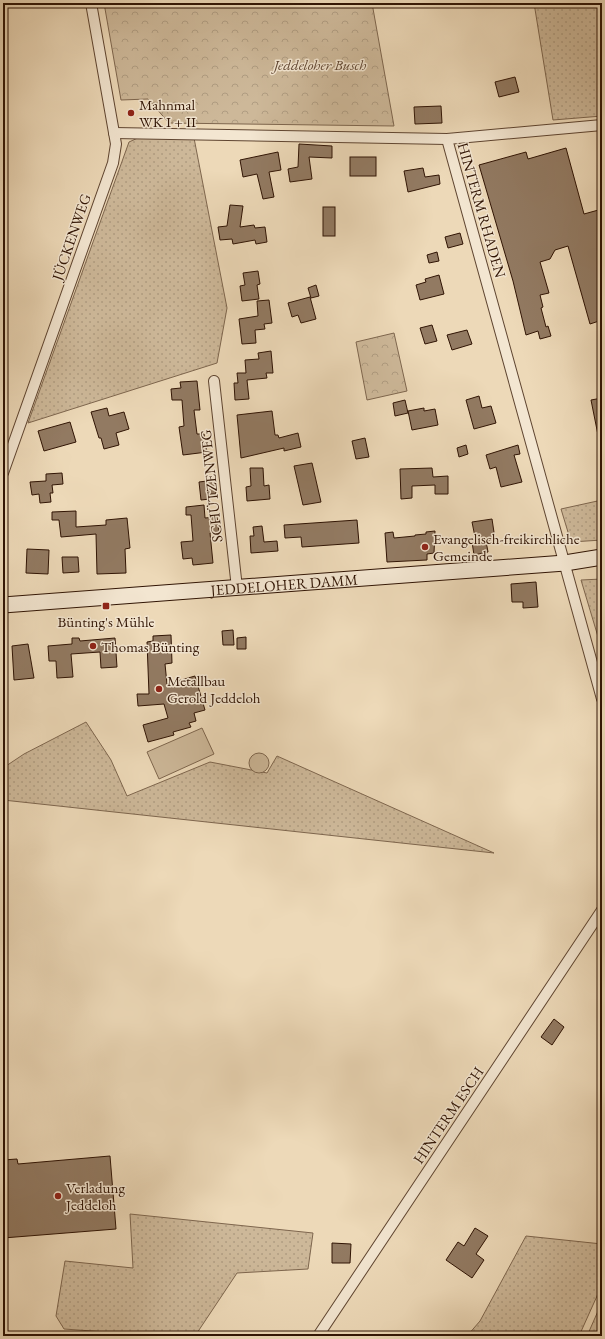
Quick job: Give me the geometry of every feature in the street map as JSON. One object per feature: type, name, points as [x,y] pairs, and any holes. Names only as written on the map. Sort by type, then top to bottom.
[{"type":"main road","name":"JEDDELOHER DAMM","points":[[3,606],[565,563],[602,557]]},
{"type":"main road","name":"JEDDELOHER DAMM","points":[[565,563],[602,565]]},
{"type":"street","name":"JÜCKENWEG","points":[[3,473],[113,163],[116,144],[91,3]]},
{"type":"street","points":[[447,139],[602,125]]},
{"type":"street","name":"HINTERM RHADEN","points":[[114,134],[447,139],[565,563]]},
{"type":"street","name":"SCHÜTZENWEG","points":[[214,381],[237,588]]},
{"type":"street","points":[[565,563],[602,699]]},
{"type":"street","name":"HINTERM ESCH","points":[[318,1336],[602,910]]},
{"type":"green space","name":"Jeddeloher Busch","points":[[104,3],[372,3],[394,126],[169,123],[148,99],[121,100]]},
{"type":"green space","points":[[534,3],[602,3],[602,116],[553,120]]},
{"type":"green space","points":[[140,137],[194,138],[227,308],[217,363],[28,423],[129,142]]},
{"type":"green space","points":[[394,333],[407,391],[367,400],[356,342]]},
{"type":"green space","points":[[602,500],[602,540],[571,542],[561,509]]},
{"type":"green space","points":[[602,579],[602,650],[581,580]]},
{"type":"green space","points":[[86,722],[111,760],[127,796],[210,762],[267,773],[277,756],[494,853],[3,800],[3,768],[24,754]]},
{"type":"green space","points":[[202,728],[214,754],[159,779],[147,752]]},
{"type":"green space","points":[[259,753],[266,756],[269,763],[266,770],[259,773],[252,770],[249,763],[252,756]]},
{"type":"green space","points":[[130,1214],[313,1233],[308,1269],[237,1273],[195,1336],[163,1336],[64,1329],[56,1316],[65,1261],[133,1268]]},
{"type":"green space","points":[[526,1236],[602,1244],[602,1285],[579,1336],[467,1336],[480,1321]]},
{"type":"green space","points":[[602,1302],[602,1336],[587,1336]]},
{"type":"building","points":[[515,77],[519,92],[499,97],[495,82]]},
{"type":"building","points":[[441,106],[442,123],[415,124],[414,107]]},
{"type":"building","points":[[299,144],[332,146],[332,158],[309,157],[312,179],[290,182],[288,169],[298,167]]},
{"type":"building","points":[[566,148],[584,214],[602,209],[602,320],[590,324],[568,246],[555,250],[550,259],[540,262],[549,293],[540,295],[543,307],[541,308],[546,327],[548,326],[551,336],[540,339],[538,331],[526,335],[513,281],[479,165],[526,152],[528,159]]},
{"type":"building","points":[[278,152],[281,170],[269,172],[274,197],[263,199],[257,174],[243,177],[240,160]]},
{"type":"building","points":[[350,157],[376,157],[376,176],[350,176]]},
{"type":"building","points":[[423,168],[425,177],[439,175],[440,184],[408,192],[404,171]]},
{"type":"building","points":[[230,205],[243,206],[240,227],[254,225],[255,228],[265,227],[267,242],[256,244],[255,240],[233,244],[232,239],[220,240],[218,227],[227,226]]},
{"type":"building","points":[[323,207],[335,207],[335,236],[323,236]]},
{"type":"building","points":[[460,233],[463,244],[448,248],[445,237]]},
{"type":"building","points":[[437,252],[439,261],[429,263],[427,255]]},
{"type":"building","points":[[258,271],[260,284],[257,285],[259,299],[242,301],[240,286],[245,285],[243,273]]},
{"type":"building","points":[[439,275],[444,294],[420,300],[416,285],[426,282],[425,279]]},
{"type":"building","points":[[316,285],[319,296],[311,298],[308,288]]},
{"type":"building","points":[[310,297],[316,319],[301,323],[298,315],[292,317],[288,303]]},
{"type":"building","points":[[269,300],[272,323],[264,324],[265,329],[255,330],[256,343],[242,344],[239,319],[258,316],[257,301]]},
{"type":"building","points":[[432,325],[437,341],[425,344],[420,328]]},
{"type":"building","points":[[467,330],[472,344],[452,350],[447,335]]},
{"type":"building","points":[[271,351],[273,373],[266,373],[267,378],[247,380],[249,399],[235,400],[234,383],[238,383],[237,373],[246,373],[245,360],[259,359],[258,353]]},
{"type":"building","points":[[197,381],[200,410],[194,410],[197,434],[204,434],[207,452],[183,455],[179,427],[184,426],[182,400],[172,400],[171,389],[181,388],[180,382]]},
{"type":"building","points":[[479,396],[482,408],[491,406],[496,423],[474,429],[466,400]]},
{"type":"building","points":[[602,398],[602,435],[598,435],[591,400]]},
{"type":"building","points":[[405,400],[408,413],[395,416],[393,403]]},
{"type":"building","points":[[107,408],[109,416],[124,412],[129,429],[116,433],[119,445],[104,449],[91,412]]},
{"type":"building","points":[[424,408],[424,411],[435,409],[438,425],[412,430],[408,411]]},
{"type":"building","points":[[272,411],[275,435],[278,435],[279,438],[298,433],[301,447],[284,451],[284,448],[241,458],[237,415]]},
{"type":"building","points":[[70,422],[76,442],[44,451],[38,431]]},
{"type":"building","points":[[365,438],[369,457],[356,459],[352,441]]},
{"type":"building","points":[[466,445],[468,454],[459,457],[457,448]]},
{"type":"building","points":[[518,445],[520,454],[514,455],[522,482],[501,487],[496,467],[490,469],[486,455]]},
{"type":"building","points":[[312,463],[321,502],[303,505],[294,466]]},
{"type":"building","points":[[250,468],[263,468],[264,486],[269,485],[270,499],[247,501],[246,487],[251,486]]},
{"type":"building","points":[[432,468],[433,477],[448,476],[448,494],[435,494],[435,485],[412,486],[412,498],[401,499],[400,469]]},
{"type":"building","points":[[62,473],[63,484],[52,485],[53,493],[50,493],[51,502],[40,503],[39,494],[32,495],[30,482],[46,481],[46,474]]},
{"type":"building","points":[[215,480],[216,494],[209,494],[210,499],[201,500],[199,482]]},
{"type":"building","points":[[204,505],[205,518],[217,517],[219,532],[210,533],[213,563],[193,565],[192,558],[183,559],[181,542],[193,541],[191,515],[186,515],[186,507]]},
{"type":"building","points":[[76,511],[76,527],[106,525],[106,520],[127,518],[130,548],[125,549],[126,573],[97,574],[96,534],[61,537],[59,520],[52,520],[52,512]]},
{"type":"building","points":[[492,519],[495,539],[486,541],[488,552],[474,555],[472,542],[476,542],[472,522]]},
{"type":"building","points":[[357,520],[359,543],[302,547],[301,537],[285,538],[284,525]]},
{"type":"building","points":[[262,526],[264,542],[277,541],[278,551],[251,553],[250,536],[254,536],[253,527]]},
{"type":"building","points":[[435,531],[434,553],[427,554],[427,560],[387,562],[385,533],[393,532],[394,538],[415,536],[426,534],[426,532]]},
{"type":"building","points":[[27,549],[49,550],[48,574],[26,573]]},
{"type":"building","points":[[62,557],[78,557],[79,572],[63,573]]},
{"type":"building","points":[[536,582],[538,607],[523,608],[523,602],[512,602],[511,584]]},
{"type":"building","points":[[233,630],[234,645],[223,645],[222,631]]},
{"type":"building","points":[[171,635],[172,663],[165,664],[167,684],[195,676],[205,710],[194,713],[196,721],[189,723],[191,727],[173,732],[174,735],[148,742],[143,725],[168,718],[164,704],[138,706],[137,694],[149,694],[147,642],[153,641],[153,636]]},
{"type":"building","points":[[246,637],[246,649],[237,649],[237,638]]},
{"type":"building","points":[[72,638],[79,638],[80,641],[115,638],[117,667],[101,668],[100,652],[71,654],[73,677],[57,678],[56,661],[49,661],[48,646],[72,644]]},
{"type":"building","points":[[28,644],[34,678],[14,680],[12,646]]},
{"type":"building","points":[[554,1019],[564,1027],[552,1045],[541,1037]]},
{"type":"building","name":"Verladung Jeddeloh","points":[[110,1156],[116,1229],[3,1238],[3,1160],[17,1159],[18,1164]]},
{"type":"building","points":[[475,1228],[488,1236],[476,1254],[484,1260],[472,1278],[446,1260],[458,1242],[464,1246]]},
{"type":"building","points":[[332,1243],[351,1244],[350,1263],[332,1263]]},
{"type":"place","name":"Mahnmal WK I + II","points":[[131,113]]},
{"type":"place","name":"Evangelisch-freikirchliche Gemeinde","points":[[425,547]]},
{"type":"place","name":"Bünting's Mühle","points":[[106,606]]},
{"type":"place","name":"Thomas Bünting","points":[[93,646]]},
{"type":"place","name":"Metallbau Gerold Jeddeloh","points":[[159,689]]},
{"type":"place","name":"Verladung Jeddeloh","points":[[58,1196]]}]
